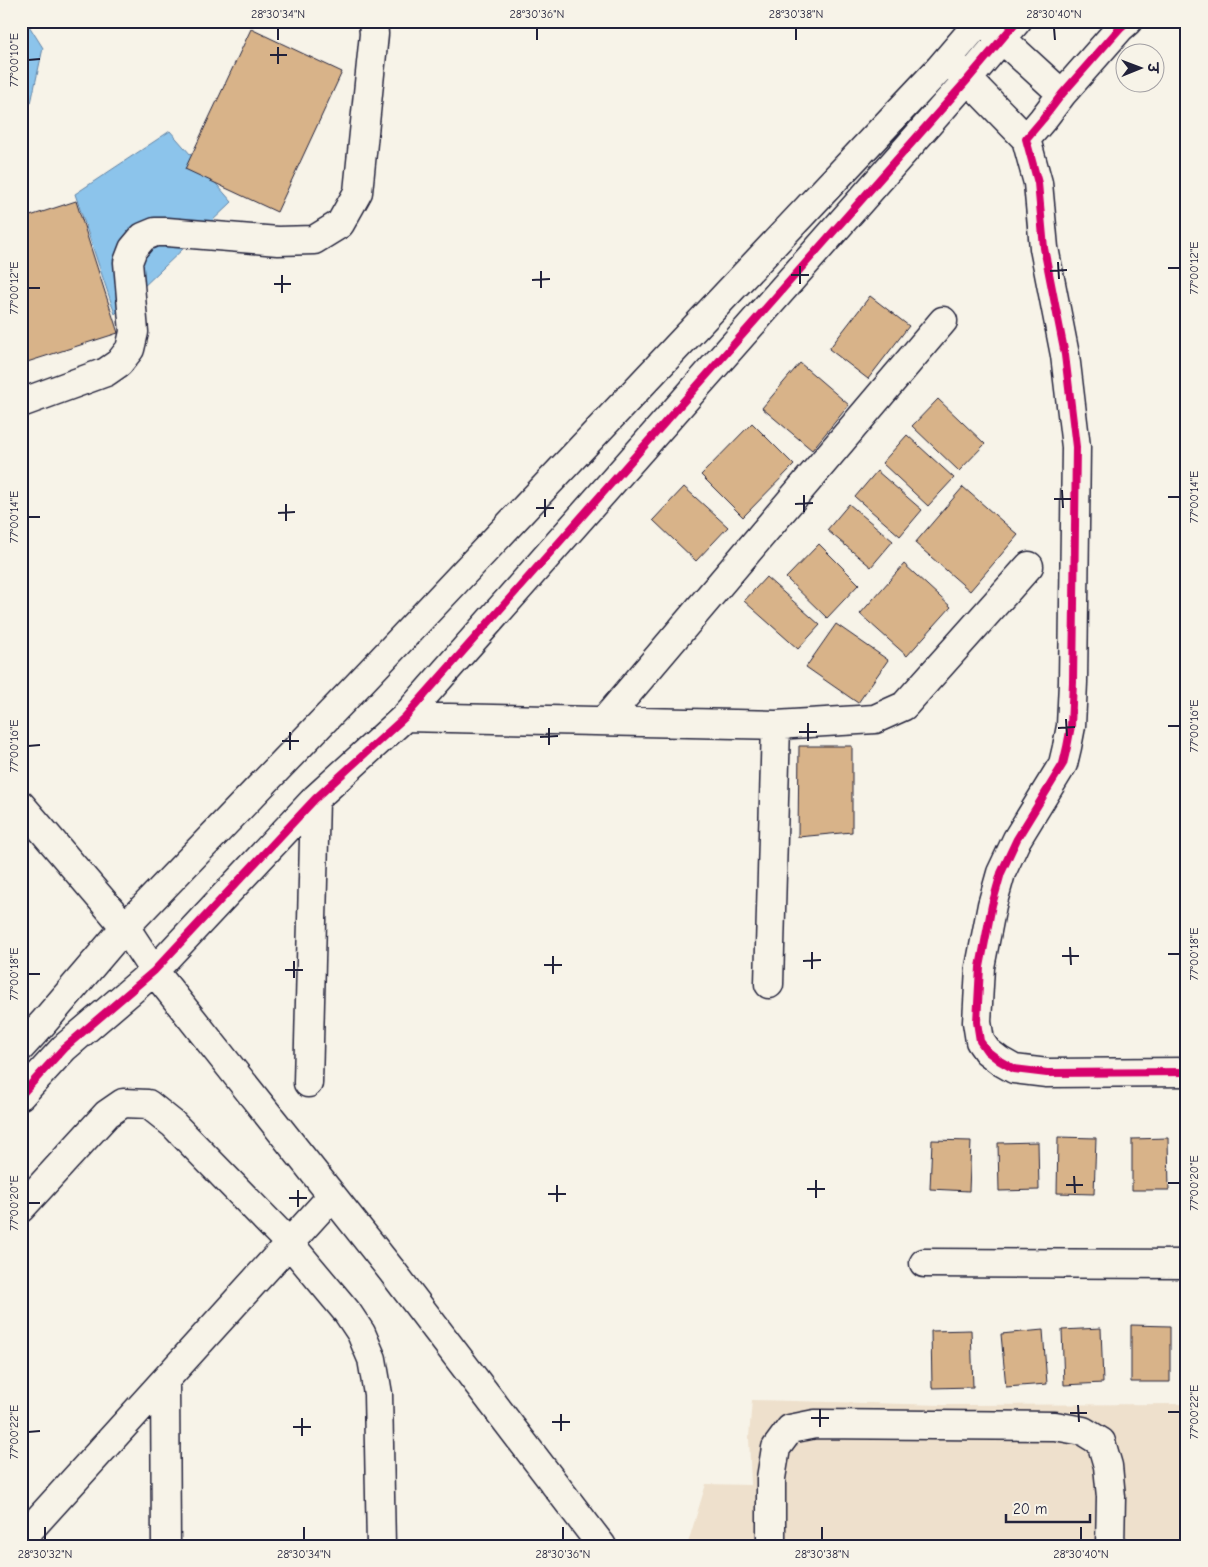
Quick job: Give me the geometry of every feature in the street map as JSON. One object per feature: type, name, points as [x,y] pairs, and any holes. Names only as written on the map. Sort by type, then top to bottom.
[{"type":"street","points":[[21,403],[106,372],[119,363],[130,349],[134,332],[128,262],[133,249],[143,237],[155,232],[166,232],[278,242],[314,240],[340,224],[358,192],[374,34],[373,21]]},
{"type":"street","points":[[1026,139],[1062,94],[1128,21]]},
{"type":"street","points":[[995,26],[1062,94]]},
{"type":"street","points":[[21,1047],[43,1024],[125,927],[365,678],[948,59],[995,26]]},
{"type":"street","points":[[21,1095],[64,1048],[154,971],[315,799],[405,717],[968,79],[995,26]]},
{"type":"street","points":[[948,59],[1026,139],[1038,182],[1044,248],[1065,355],[1076,446],[1071,726],[1062,764],[1017,839],[1001,873],[994,897],[980,967],[977,1004],[980,1041],[987,1051],[1014,1069],[1047,1073],[1187,1072]]},
{"type":"street","points":[[604,721],[943,321]]},
{"type":"street","points":[[405,717],[776,725],[875,719],[904,706],[1029,566]]},
{"type":"street","points":[[769,984],[776,725]]},
{"type":"street","points":[[308,1084],[315,799]]},
{"type":"street","points":[[21,805],[125,927],[154,971],[392,1271],[602,1546]]},
{"type":"street","points":[[21,1208],[107,1114],[124,1103],[148,1104],[173,1124],[290,1244],[347,1312],[361,1333],[372,1359],[378,1394],[381,1546]]},
{"type":"street","points":[[21,1539],[332,1196]]},
{"type":"street","points":[[924,1263],[1187,1264]]},
{"type":"street","points":[[165,1381],[166,1546]]},
{"type":"street","points":[[771,1546],[771,1478],[776,1448],[790,1429],[814,1424],[1055,1426],[1082,1431],[1101,1442],[1108,1466],[1111,1498],[1110,1546]]},
{"type":"shaded area","points":[[752,1400],[943,1405],[1187,1404],[1187,1546],[687,1546],[706,1484],[751,1485],[749,1437]]},
{"type":"water","points":[[21,21],[26,21],[43,48],[31,103],[21,110]]},
{"type":"water","points":[[170,131],[232,202],[115,314],[75,194]]},
{"type":"building","points":[[251,29],[342,72],[277,212],[185,169]]},
{"type":"building","points":[[76,201],[118,333],[21,364],[21,219]]},
{"type":"building","points":[[870,296],[909,326],[868,379],[829,349]]},
{"type":"building","points":[[800,363],[849,405],[812,450],[762,408]]},
{"type":"building","points":[[938,399],[985,444],[959,471],[912,426]]},
{"type":"building","points":[[752,423],[794,465],[743,517],[701,475]]},
{"type":"building","points":[[907,435],[954,478],[928,506],[882,463]]},
{"type":"building","points":[[877,471],[922,510],[900,536],[855,497]]},
{"type":"building","points":[[684,487],[728,527],[696,561],[653,520]]},
{"type":"building","points":[[963,487],[1018,535],[970,591],[915,543]]},
{"type":"building","points":[[849,504],[893,541],[871,567],[827,530]]},
{"type":"building","points":[[819,544],[859,584],[827,618],[786,578]]},
{"type":"building","points":[[904,564],[951,607],[907,656],[860,614]]},
{"type":"building","points":[[766,577],[820,625],[798,649],[744,601]]},
{"type":"building","points":[[836,624],[888,660],[858,703],[806,667]]},
{"type":"building","points":[[799,746],[852,746],[852,832],[798,837]]},
{"type":"building","points":[[1058,1137],[1096,1138],[1094,1194],[1057,1193]]},
{"type":"building","points":[[1168,1138],[1169,1190],[1132,1190],[1132,1139]]},
{"type":"building","points":[[932,1140],[971,1141],[969,1191],[930,1189]]},
{"type":"building","points":[[1038,1142],[1039,1190],[999,1191],[998,1143]]},
{"type":"building","points":[[1131,1325],[1170,1326],[1170,1382],[1131,1382]]},
{"type":"building","points":[[1187,1325],[1187,1378],[1186,1378]]},
{"type":"building","points":[[1101,1328],[1103,1383],[1064,1385],[1062,1330]]},
{"type":"building","points":[[971,1330],[973,1387],[932,1388],[931,1331]]},
{"type":"building","points":[[1043,1330],[1047,1384],[1006,1387],[1001,1334]]},
{"type":"cycle path","points":[[21,1095],[64,1048],[154,971],[315,799],[405,717],[968,79],[1017,21]]},
{"type":"cycle path","points":[[1128,21],[1062,94],[1026,139],[1038,183],[1044,248],[1065,355],[1076,447],[1071,726],[1063,764],[1017,839],[1001,873],[992,905],[980,967],[977,1022],[980,1041],[987,1051],[1014,1069],[1047,1073],[1187,1072]]}]
